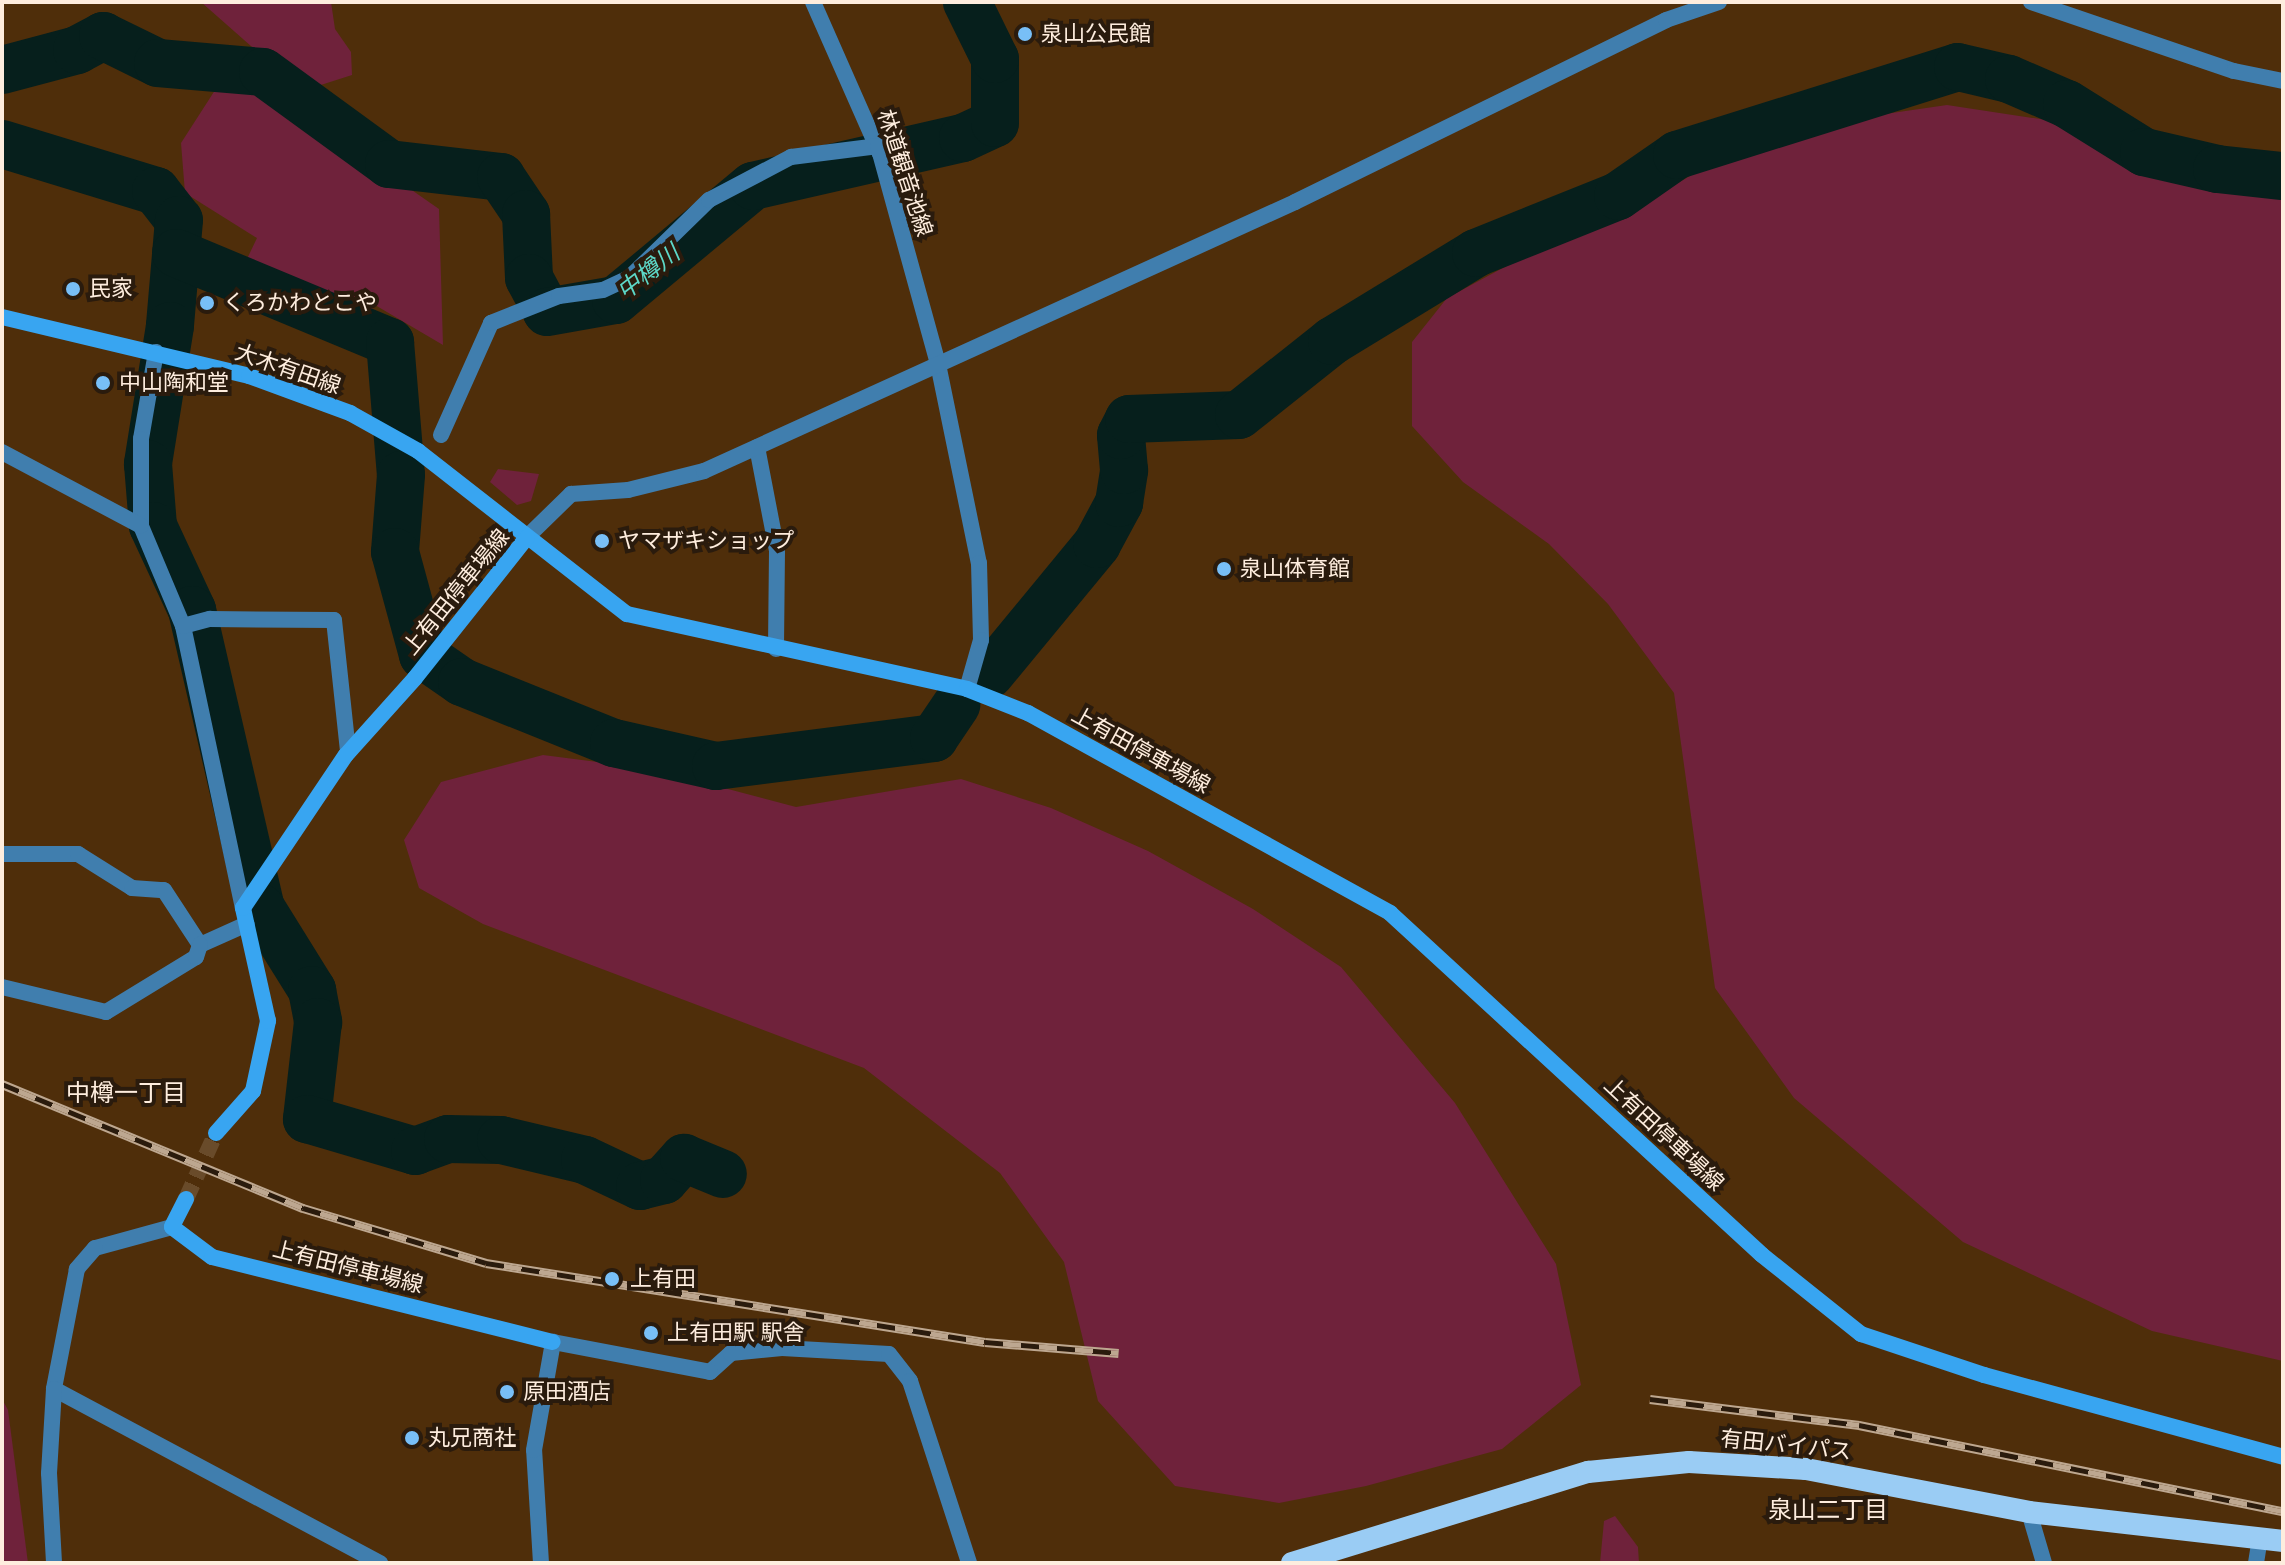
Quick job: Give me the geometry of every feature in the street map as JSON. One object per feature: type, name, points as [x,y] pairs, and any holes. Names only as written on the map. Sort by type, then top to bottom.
[{"type":"highway","name":"有田バイパス","points":[[1292,1563],[1588,1472],[1689,1462],[1806,1469],[2029,1512],[2283,1541]]},
{"type":"main road","name":"大木有田線","points":[[2,317],[249,376],[350,413],[418,451],[527,537]]},
{"type":"main road","name":"上有田停車場線","points":[[245,916],[348,752],[415,678],[527,537],[627,614],[967,689],[1028,713],[1390,913],[1762,1255],[1861,1334],[1984,1375],[2283,1457]]},
{"type":"main road","points":[[216,1133],[253,1091],[268,1021],[245,916]]},
{"type":"main road","points":[[172,1227],[186,1199]]},
{"type":"main road","name":"上有田停車場線","points":[[172,1227],[212,1257],[553,1342]]},
{"type":"street","name":"林道観音池線","points":[[813,2],[878,146],[938,364]]},
{"type":"street","points":[[527,537],[571,494],[628,490],[704,471],[1295,202],[1666,20],[1719,2]]},
{"type":"street","points":[[2031,2],[2234,71],[2283,81]]},
{"type":"street","points":[[441,435],[491,323],[559,296],[603,290],[629,278],[709,200],[791,157],[878,146],[938,364],[984,609],[981,640],[967,689]]},
{"type":"street","points":[[2,987],[106,1012],[196,957],[200,945],[245,916],[184,626],[141,526],[141,439],[156,352]]},
{"type":"street","points":[[757,447],[777,551],[776,649]]},
{"type":"street","points":[[2,452],[141,526]]},
{"type":"street","points":[[184,626],[210,619],[334,620],[348,752]]},
{"type":"street","points":[[2,854],[78,854],[132,888],[164,890],[200,945]]},
{"type":"street","points":[[54,1563],[49,1473],[54,1389],[77,1269],[95,1248],[172,1227]]},
{"type":"street","points":[[541,1563],[534,1450],[553,1342],[710,1372],[731,1353],[782,1348],[889,1354],[910,1381],[969,1563]]},
{"type":"street","points":[[54,1389],[380,1563]]},
{"type":"street","points":[[2029,1512],[2044,1563]]},
{"type":"street","points":[[2256,1563],[2260,1538]]},
{"type":"shaded area","points":[[201,2],[331,2],[335,29],[351,52],[352,75],[302,91]]},
{"type":"shaded area","points":[[219,84],[261,85],[439,209],[443,345],[375,305],[366,316],[247,259],[257,238],[185,193],[181,143]]},
{"type":"shaded area","points":[[1947,105],[2106,129],[2283,176],[2283,1361],[2152,1331],[1963,1242],[1794,1098],[1715,988],[1674,693],[1608,604],[1549,544],[1463,482],[1412,426],[1412,342],[1447,298],[1577,228],[1671,187],[1767,131]]},
{"type":"shaded area","points":[[498,469],[539,474],[531,501],[517,505],[490,482]]},
{"type":"shaded area","points":[[543,755],[652,769],[796,807],[961,779],[1051,808],[1148,851],[1253,909],[1341,967],[1455,1103],[1556,1264],[1581,1385],[1502,1449],[1366,1486],[1279,1503],[1175,1486],[1098,1401],[1064,1262],[1000,1173],[864,1068],[483,924],[419,888],[404,840],[441,782]]},
{"type":"shaded area","points":[[2,1399],[8,1410],[28,1563],[2,1563]]},
{"type":"shaded area","points":[[1615,1516],[1638,1547],[1639,1563],[1600,1563],[1604,1521]]},
{"type":"waterway","name":"中樽川","points":[[2,70],[77,50],[103,36],[158,63],[263,72],[389,164],[501,177],[526,214],[529,278],[547,312],[616,300],[753,186],[963,138],[995,123],[995,59],[967,2]]},
{"type":"waterway","points":[[990,674],[1097,544],[1119,503],[1124,470],[1121,435],[1129,419],[1239,415],[1332,341],[1476,253],[1618,196],[1677,155],[1958,67],[2009,79],[2067,104],[2144,152],[2217,169],[2283,176]]},
{"type":"waterway","points":[[2,144],[156,191],[179,220],[170,326],[148,464],[153,526],[192,610],[261,908],[312,990],[318,1022],[307,1119],[415,1151],[448,1139],[501,1140],[585,1160],[640,1186],[664,1180],[684,1158],[723,1174]]},
{"type":"waterway","points":[[176,253],[390,342],[401,475],[395,552],[423,655],[462,682],[614,743],[716,766],[934,738],[956,705]]},
{"type":"tunnel","points":[[186,1199],[216,1133]]},
{"type":"railway","points":[[2,1084],[303,1208],[486,1263],[985,1342],[1119,1353]]},
{"type":"railway","points":[[1650,1399],[1859,1425],[2283,1511]]},
{"type":"place","name":"泉山公民館","points":[[1025,34]]},
{"type":"place","name":"民家","points":[[73,289]]},
{"type":"place","name":"くろかわとこや","points":[[207,303]]},
{"type":"place","name":"中山陶和堂","points":[[103,383]]},
{"type":"place","name":"ヤマザキショップ","points":[[602,541]]},
{"type":"place","name":"泉山体育館","points":[[1224,569]]},
{"type":"place","name":"上有田","points":[[612,1279]]},
{"type":"place","name":"上有田駅 駅舎","points":[[651,1333]]},
{"type":"place","name":"原田酒店","points":[[507,1392]]},
{"type":"place","name":"丸兄商社","points":[[412,1438]]},
{"type":"district","name":"中樽一丁目","points":[[126,1093]]},
{"type":"district","name":"泉山二丁目","points":[[1828,1510]]}]
